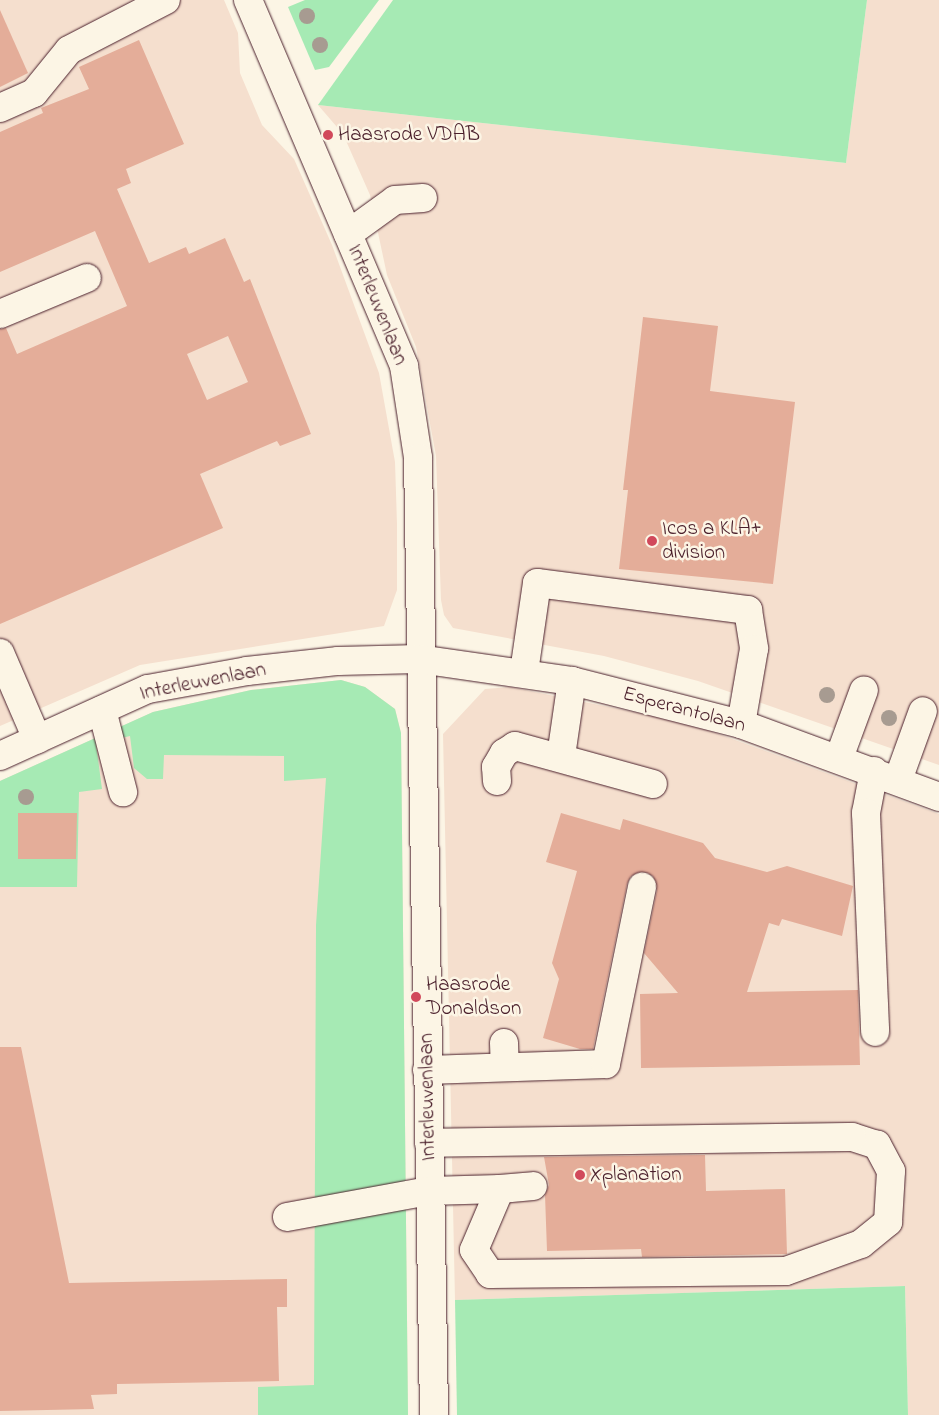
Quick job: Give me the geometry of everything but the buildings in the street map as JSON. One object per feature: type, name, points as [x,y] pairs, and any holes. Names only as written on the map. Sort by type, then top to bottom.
[{"type":"street","name":"Interleuvenlaan","points":[[248,0],[404,366],[418,458],[419,659],[434,1415]]},
{"type":"street","points":[[0,108],[34,93],[69,50],[163,2]]},
{"type":"street","points":[[348,234],[395,200],[423,198]]},
{"type":"street","points":[[0,314],[87,278]]},
{"type":"street","points":[[524,672],[537,583],[748,610],[754,649],[741,724]]},
{"type":"street","points":[[0,653],[37,739]]},
{"type":"street","name":"Interleuvenlaan","points":[[0,756],[148,689],[246,671],[338,661],[419,659]]},
{"type":"street","name":"Esperantolaan","points":[[419,659],[524,672],[572,681],[741,724],[839,758],[939,797]]},
{"type":"street","points":[[561,756],[572,681]]},
{"type":"street","points":[[839,758],[864,690]]},
{"type":"street","points":[[102,710],[123,792]]},
{"type":"street","points":[[875,1032],[866,813],[923,712]]},
{"type":"street","points":[[497,782],[496,767],[504,753],[515,746],[561,756],[654,784]]},
{"type":"street","points":[[427,1070],[504,1055],[606,1064],[642,887]]},
{"type":"street","points":[[428,1143],[852,1137],[877,1145],[891,1171],[888,1222],[861,1244],[786,1271],[490,1274],[474,1250]]},
{"type":"street","points":[[287,1217],[429,1191],[533,1186]]},
{"type":"street","points":[[474,1250],[500,1189]]},
{"type":"street","points":[[431,1251],[474,1250]]},
{"type":"shaded area","points":[[0,0],[224,0],[238,33],[240,73],[262,125],[294,159],[332,245],[379,373],[395,462],[397,524],[397,590],[384,626],[140,665],[0,726]]},
{"type":"shaded area","points":[[867,0],[939,0],[939,765],[698,681],[604,656],[453,628],[444,615],[441,600],[436,456],[416,347],[387,275],[370,195],[343,134],[318,105],[846,163]]},
{"type":"shaded area","points":[[341,680],[365,687],[395,709],[401,733],[408,1415],[0,1415],[0,781],[153,712],[251,690]]},
{"type":"shaded area","points":[[510,687],[688,723],[939,814],[939,1415],[908,1415],[905,1286],[455,1300],[443,734],[485,689]]},
{"type":"green space","points":[[305,0],[379,0],[329,67],[315,70],[288,7]]},
{"type":"green space","points":[[393,0],[867,0],[846,163],[318,105]]},
{"type":"green space","points":[[341,680],[365,687],[395,709],[401,733],[408,1415],[258,1415],[258,1387],[314,1385],[316,925],[326,778],[284,781],[284,756],[164,755],[163,779],[147,779],[134,768],[130,736],[96,744],[102,789],[79,792],[77,887],[0,887],[0,781],[153,712],[251,690]]},
{"type":"green space","points":[[905,1286],[908,1415],[457,1415],[455,1300]]},
{"type":"place","name":"Haasrode VDAB","points":[[328,135]]},
{"type":"place","name":"Icos a KLA+ division","points":[[652,541]]},
{"type":"place","name":"Haasrode Donaldson","points":[[416,997]]},
{"type":"place","name":"Xplanation","points":[[580,1175]]}]
